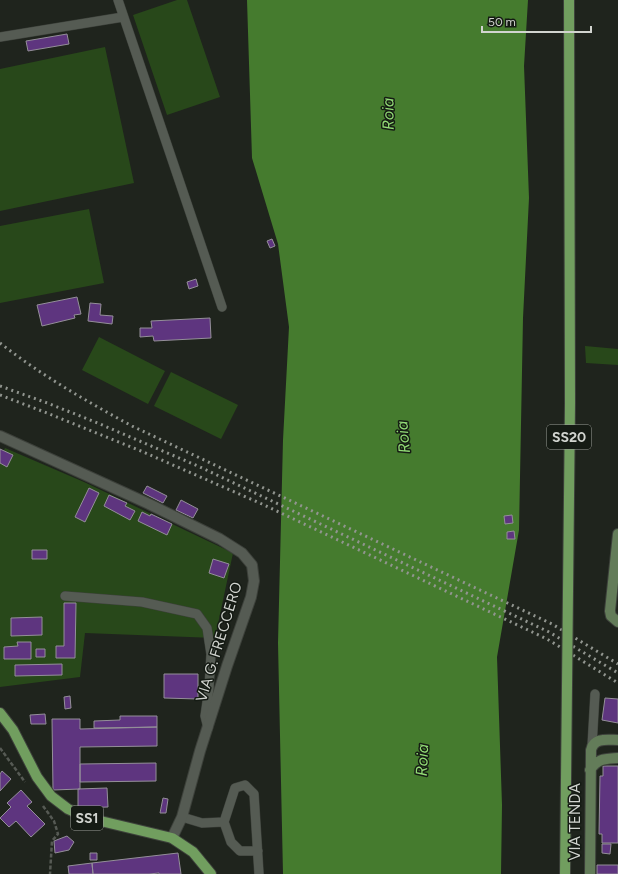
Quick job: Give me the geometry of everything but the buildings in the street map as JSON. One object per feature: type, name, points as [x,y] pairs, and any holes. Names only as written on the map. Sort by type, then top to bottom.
[{"type":"main road","name":"SS20","points":[[565,874],[570,403],[569,0]]},
{"type":"main road","points":[[618,534],[610,611],[611,616],[618,622]]},
{"type":"main road","name":"SS1","points":[[0,712],[13,730],[37,776],[50,796],[68,809],[88,818],[172,838],[192,852],[210,874]]},
{"type":"main road","points":[[592,746],[595,742],[602,740],[618,740]]},
{"type":"main road","name":"VIA TENDA","points":[[590,874],[590,770],[592,746]]},
{"type":"main road","name":"VIA TENDA","points":[[590,770],[599,760],[618,758]]},
{"type":"street","name":"VIA G. FRECCERO","points":[[0,436],[149,504],[220,539],[242,553],[252,565],[254,581],[251,597],[226,666],[182,817],[172,838]]},
{"type":"lane","points":[[118,0],[222,307]]},
{"type":"lane","points":[[0,37],[123,17]]},
{"type":"lane","points":[[65,596],[142,602],[197,614],[207,628],[211,654],[204,716],[208,728]]},
{"type":"lane","name":"VIA TENDA","points":[[592,746],[595,694]]},
{"type":"lane","points":[[258,851],[240,851],[231,842],[224,822],[235,788],[245,785],[254,794],[258,851],[259,874]]},
{"type":"lane","points":[[182,817],[202,823],[224,822]]},
{"type":"path","points":[[0,748],[27,784]]},
{"type":"path","points":[[40,803],[54,821],[58,834],[52,841],[50,874]]},
{"type":"shaded area","points":[[177,0],[187,0],[220,97],[167,115],[133,15]]},
{"type":"shaded area","points":[[105,47],[134,183],[0,211],[0,69]]},
{"type":"shaded area","points":[[89,209],[104,283],[0,303],[0,226]]},
{"type":"shaded area","points":[[99,337],[165,371],[148,404],[82,370]]},
{"type":"shaded area","points":[[585,346],[618,349],[618,365],[586,363]]},
{"type":"shaded area","points":[[171,372],[238,405],[221,439],[154,406]]},
{"type":"shaded area","points":[[5,448],[84,482],[233,553],[215,638],[85,633],[80,677],[0,687],[0,460]]},
{"type":"water","name":"Roia","points":[[247,0],[528,0],[524,66],[529,198],[523,318],[519,530],[497,657],[502,805],[501,874],[283,874],[278,643],[283,440],[289,327],[278,244],[252,158]]},
{"type":"railway","points":[[0,343],[31,366],[64,387],[132,426],[552,624],[618,664]]},
{"type":"railway","points":[[0,386],[100,424],[200,467],[549,632],[618,673]]},
{"type":"railway","points":[[0,395],[141,451],[262,504],[547,639],[618,683]]}]
